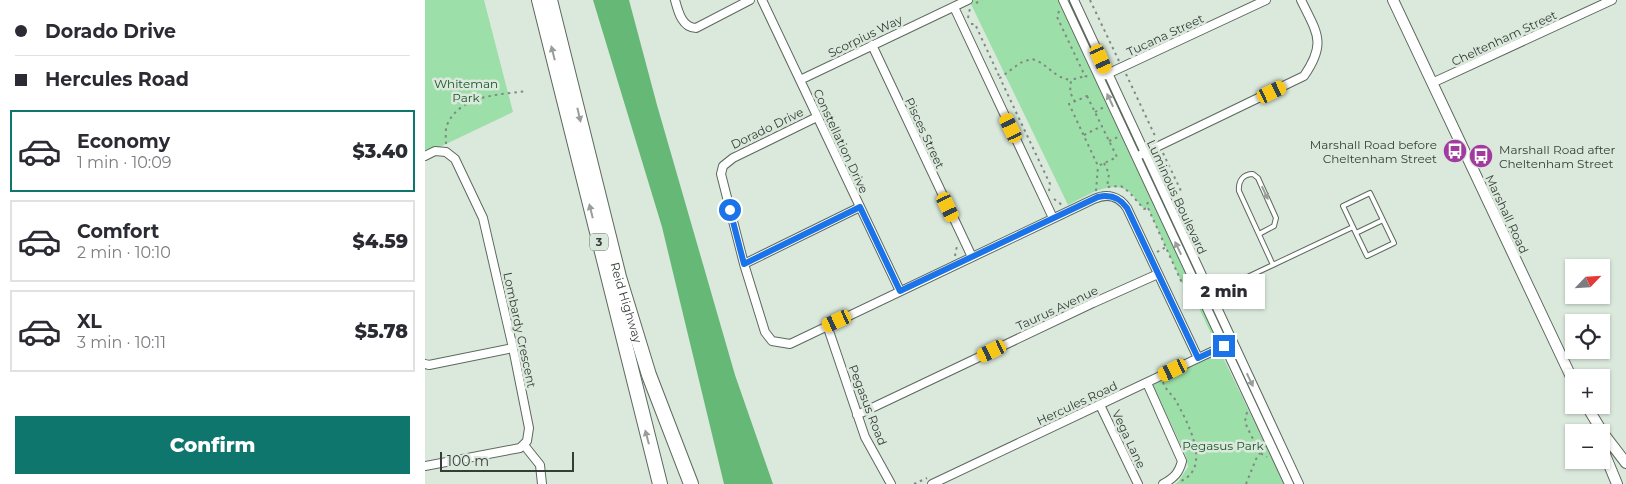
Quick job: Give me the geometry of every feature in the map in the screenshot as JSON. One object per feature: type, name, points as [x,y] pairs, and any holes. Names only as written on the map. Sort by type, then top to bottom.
[{"type":"highway","name":"Reid Highway","points":[[539,0],[660,484]]},
{"type":"highway","name":"Reid Highway","points":[[550,0],[619,278],[649,375],[691,484]]},
{"type":"main road","name":"Marshall Road","points":[[1393,0],[1567,369]]},
{"type":"main road","points":[[1591,414],[1626,463]]},
{"type":"main road","points":[[1610,467],[1617,484]]},
{"type":"street","points":[[675,0],[679,13],[686,24],[691,28],[696,28],[750,0]]},
{"type":"street","name":"Constellation Drive","points":[[762,0],[900,291]]},
{"type":"street","name":"Luminous Boulevard","points":[[1063,0],[1289,484]]},
{"type":"street","name":"Luminous Boulevard","points":[[1074,0],[1209,295],[1299,484]]},
{"type":"street","name":"Tucana Street","points":[[1100,77],[1266,0]]},
{"type":"street","points":[[1136,156],[1304,76],[1312,65],[1318,45],[1317,34],[1301,0]]},
{"type":"street","name":"Cheltenham Street","points":[[1432,83],[1612,0]]},
{"type":"street","name":"Scorpius Way","points":[[800,80],[954,7],[970,2]]},
{"type":"street","points":[[954,7],[1046,195],[1053,218]]},
{"type":"street","name":"Pisces Street","points":[[872,45],[972,257]]},
{"type":"street","name":"Dorado Drive","points":[[817,117],[733,158],[723,166],[721,174],[744,264],[765,332],[772,342],[790,344],[1098,197]]},
{"type":"street","points":[[425,156],[435,152],[446,152]]},
{"type":"street","name":"Lombardy Crescent","points":[[446,152],[455,159],[483,218],[529,428],[528,437],[524,445]]},
{"type":"street","points":[[1098,197],[1113,197],[1125,205],[1198,358]]},
{"type":"street","points":[[744,264],[860,207]]},
{"type":"street","name":"Taurus Avenue","points":[[857,415],[1093,302],[1158,274]]},
{"type":"street","name":"Pegasus Road","points":[[829,330],[865,437],[891,484]]},
{"type":"street","name":"Hercules Road","points":[[932,484],[1232,342]]},
{"type":"street","points":[[425,364],[429,365],[513,348]]},
{"type":"street","points":[[1147,382],[1181,460],[1177,475],[1163,484]]},
{"type":"street","name":"Vega Lane","points":[[1100,404],[1138,484]]},
{"type":"street","points":[[425,466],[516,449],[524,445],[540,465],[542,484]]},
{"type":"lane","points":[[1259,234],[1274,226],[1276,218],[1258,178],[1253,174],[1244,176],[1239,182],[1239,191],[1273,265]]},
{"type":"lane","points":[[1370,193],[1394,243],[1367,256],[1353,227],[1343,206],[1370,193]]},
{"type":"lane","points":[[1356,233],[1383,220]]},
{"type":"lane","points":[[1201,299],[1353,227]]},
{"type":"path","points":[[1090,0],[1182,193]]},
{"type":"path","points":[[970,2],[968,12],[969,23],[975,24],[1050,184],[1046,195],[1063,206],[1068,205],[1071,210]]},
{"type":"path","points":[[1000,78],[1020,63],[1031,59],[1041,63],[1063,79],[1071,80],[1085,76]]},
{"type":"path","points":[[1071,80],[1069,92],[1075,102]]},
{"type":"path","points":[[446,152],[446,126],[455,113],[463,106],[477,99],[526,91]]},
{"type":"path","points":[[1098,166],[1117,157],[1087,96],[1069,104],[1098,166],[1095,187],[1098,197]]},
{"type":"path","points":[[1095,112],[1106,106]]},
{"type":"path","points":[[1084,135],[1102,126]]},
{"type":"path","points":[[1109,141],[1119,136]]},
{"type":"path","points":[[1104,163],[1109,174],[1107,187],[1121,186],[1144,209],[1148,208]]},
{"type":"path","points":[[954,259],[957,246],[965,242]]},
{"type":"path","points":[[1160,376],[1167,391],[1175,399],[1179,407],[1191,434],[1197,456],[1197,464],[1189,477],[1174,484]]},
{"type":"path","points":[[1247,412],[1245,421],[1260,453],[1269,458]]},
{"type":"path","points":[[1246,484],[1260,453]]},
{"type":"green space","name":"Whiteman Park","points":[[425,0],[484,0],[513,112],[425,154]]},
{"type":"green space","points":[[593,0],[629,0],[657,105],[735,375],[773,484],[724,484],[662,227]]},
{"type":"green space","points":[[969,0],[1063,0],[1221,340],[1215,342],[1188,285],[1182,283],[1148,208],[1144,209],[1128,191],[1113,187],[1098,190],[1068,205]]},
{"type":"green space","name":"Pegasus Park","points":[[1220,351],[1284,484],[1175,484],[1188,467],[1186,456],[1153,385]]},
{"type":"place","name":"Marshall Road before Cheltenham Street","points":[[1455,151]]},
{"type":"place","name":"Marshall Road after Cheltenham Street","points":[[1481,156]]},
{"type":"route","points":[[730,210],[744,264],[860,207],[900,291],[1098,197],[1113,197],[1121,201],[1127,208],[1198,358],[1224,346]]}]
